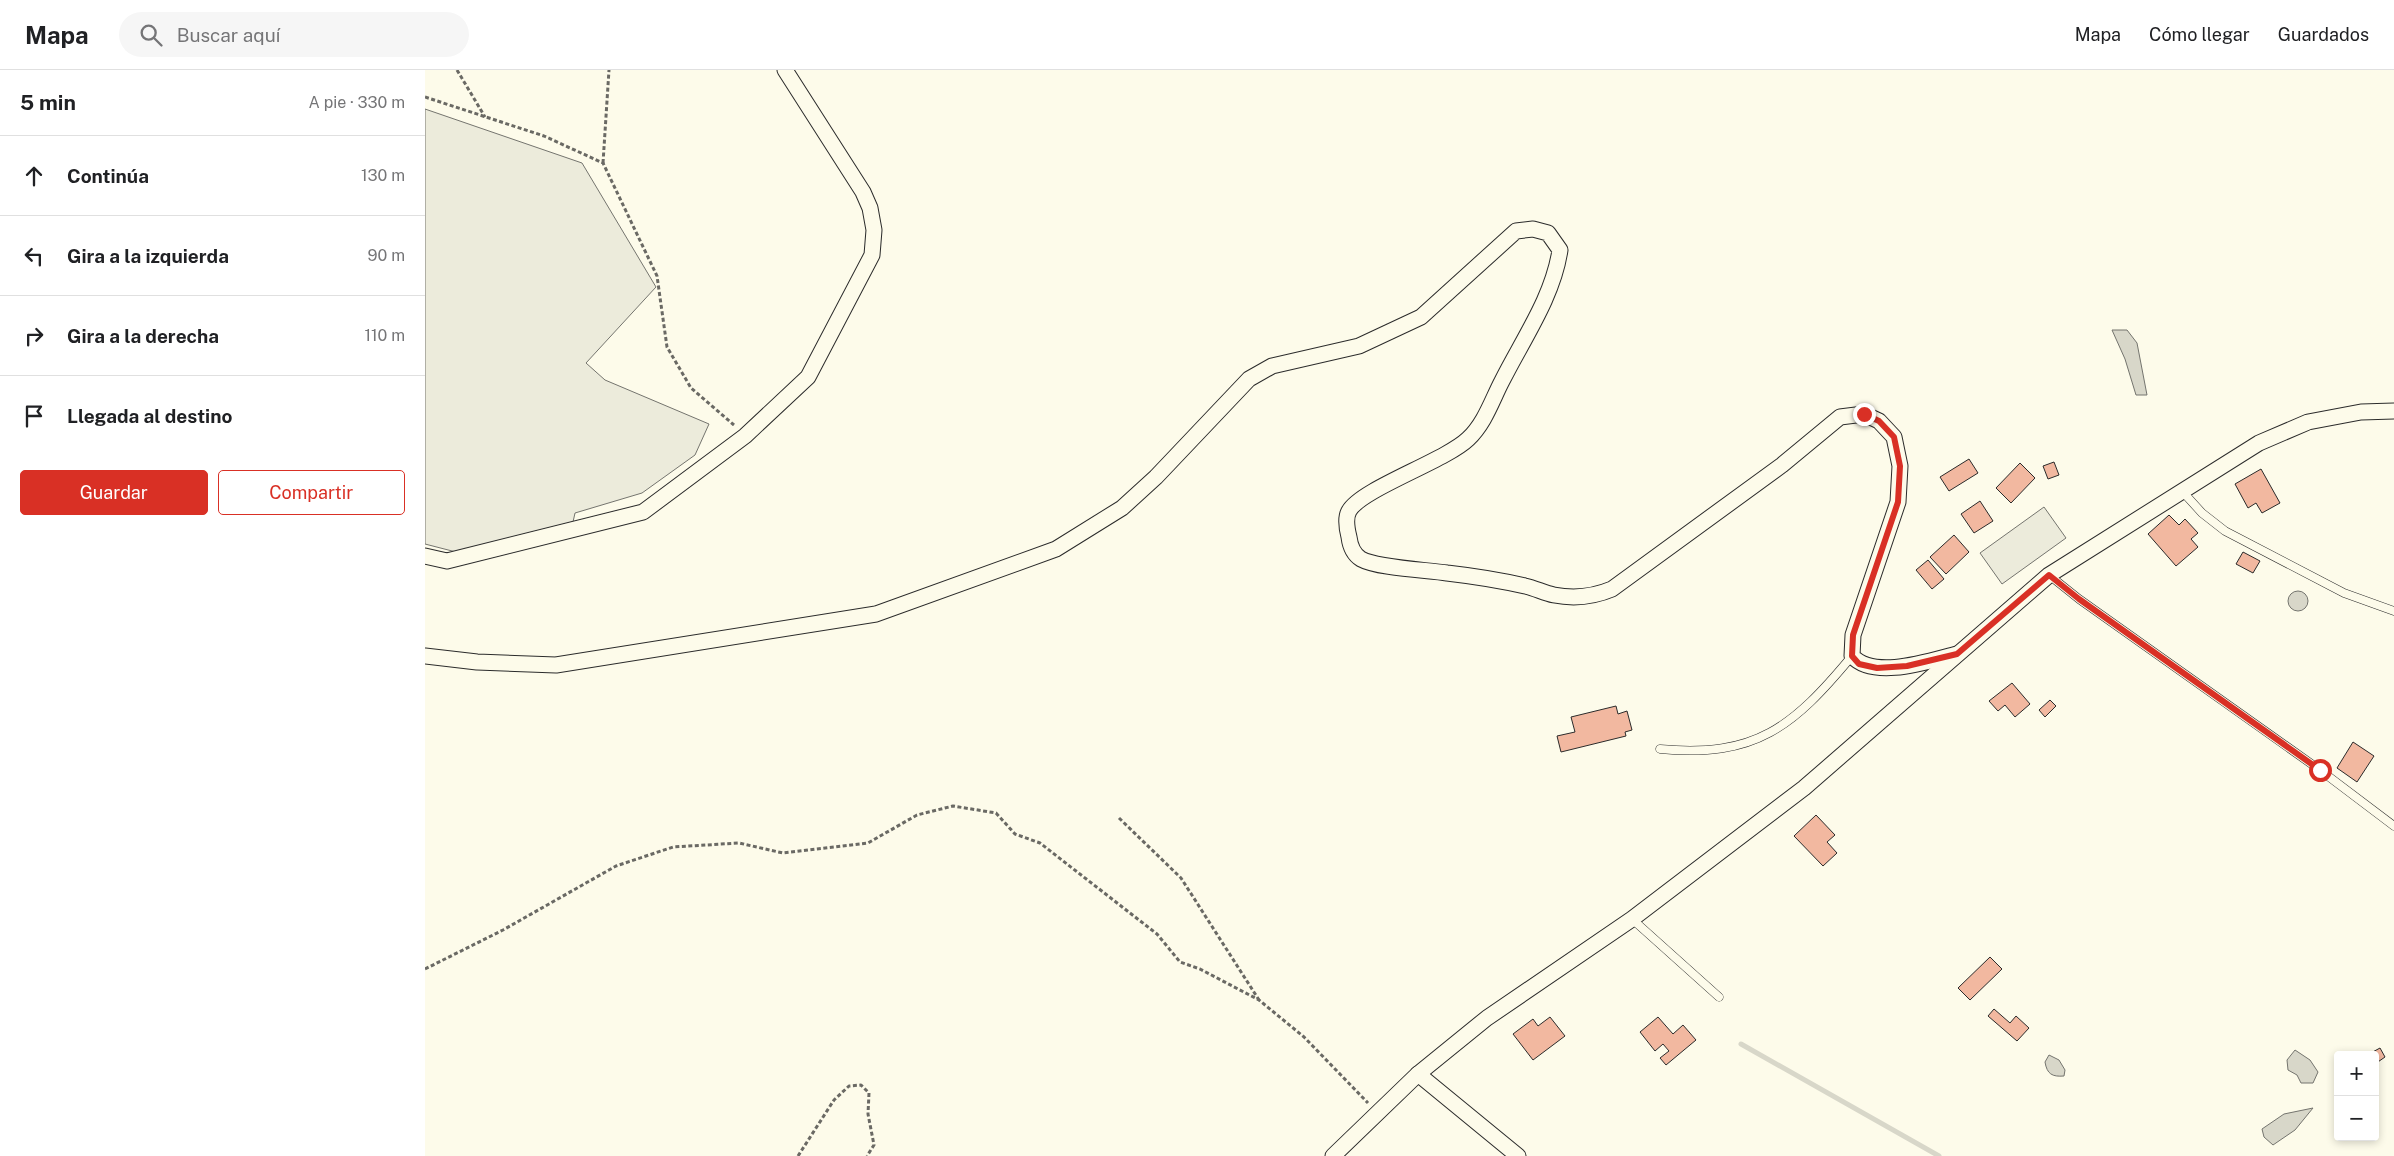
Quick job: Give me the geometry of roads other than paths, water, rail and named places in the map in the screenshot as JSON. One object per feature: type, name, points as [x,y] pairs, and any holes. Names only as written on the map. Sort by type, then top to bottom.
[{"type":"street","points":[[425,556],[447,561],[643,512],[745,436],[808,377],[872,255],[874,230],[870,208],[863,192],[785,70]]},
{"type":"street","points":[[425,656],[477,662],[556,664],[876,614],[1056,549],[1122,508],[1156,477],[1249,379],[1259,372],[1272,366],[1359,346],[1421,317],[1516,231],[1533,229],[1548,233],[1560,250],[1557,269],[1492,399],[1485,418],[1468,440],[1426,465],[1366,496],[1349,510],[1347,520],[1351,547],[1361,559],[1377,564],[1483,578],[1527,586],[1553,595],[1574,598],[1594,596],[1613,589],[1782,465],[1840,417],[1864,414],[1879,421],[1894,437],[1900,475],[1898,502],[1853,635],[1852,656],[1859,664],[1877,668],[1907,666],[1957,654]]},
{"type":"street","points":[[1333,1156],[1418,1074],[1487,1018],[1632,919],[1804,788],[2049,575],[2259,443],[2308,422],[2361,412],[2394,411]]},
{"type":"street","points":[[1418,1074],[1518,1156]]},
{"type":"lane","points":[[2182,491],[2202,513],[2225,531],[2344,593],[2394,611]]},
{"type":"lane","points":[[2049,575],[2087,605],[2320,770],[2394,826]]},
{"type":"lane","points":[[1660,749],[1692,752],[1742,746],[1784,725],[1820,695],[1852,656]]},
{"type":"lane","points":[[1632,919],[1719,997]]},
{"type":"waterway","points":[[1741,1044],[1939,1156]]}]
